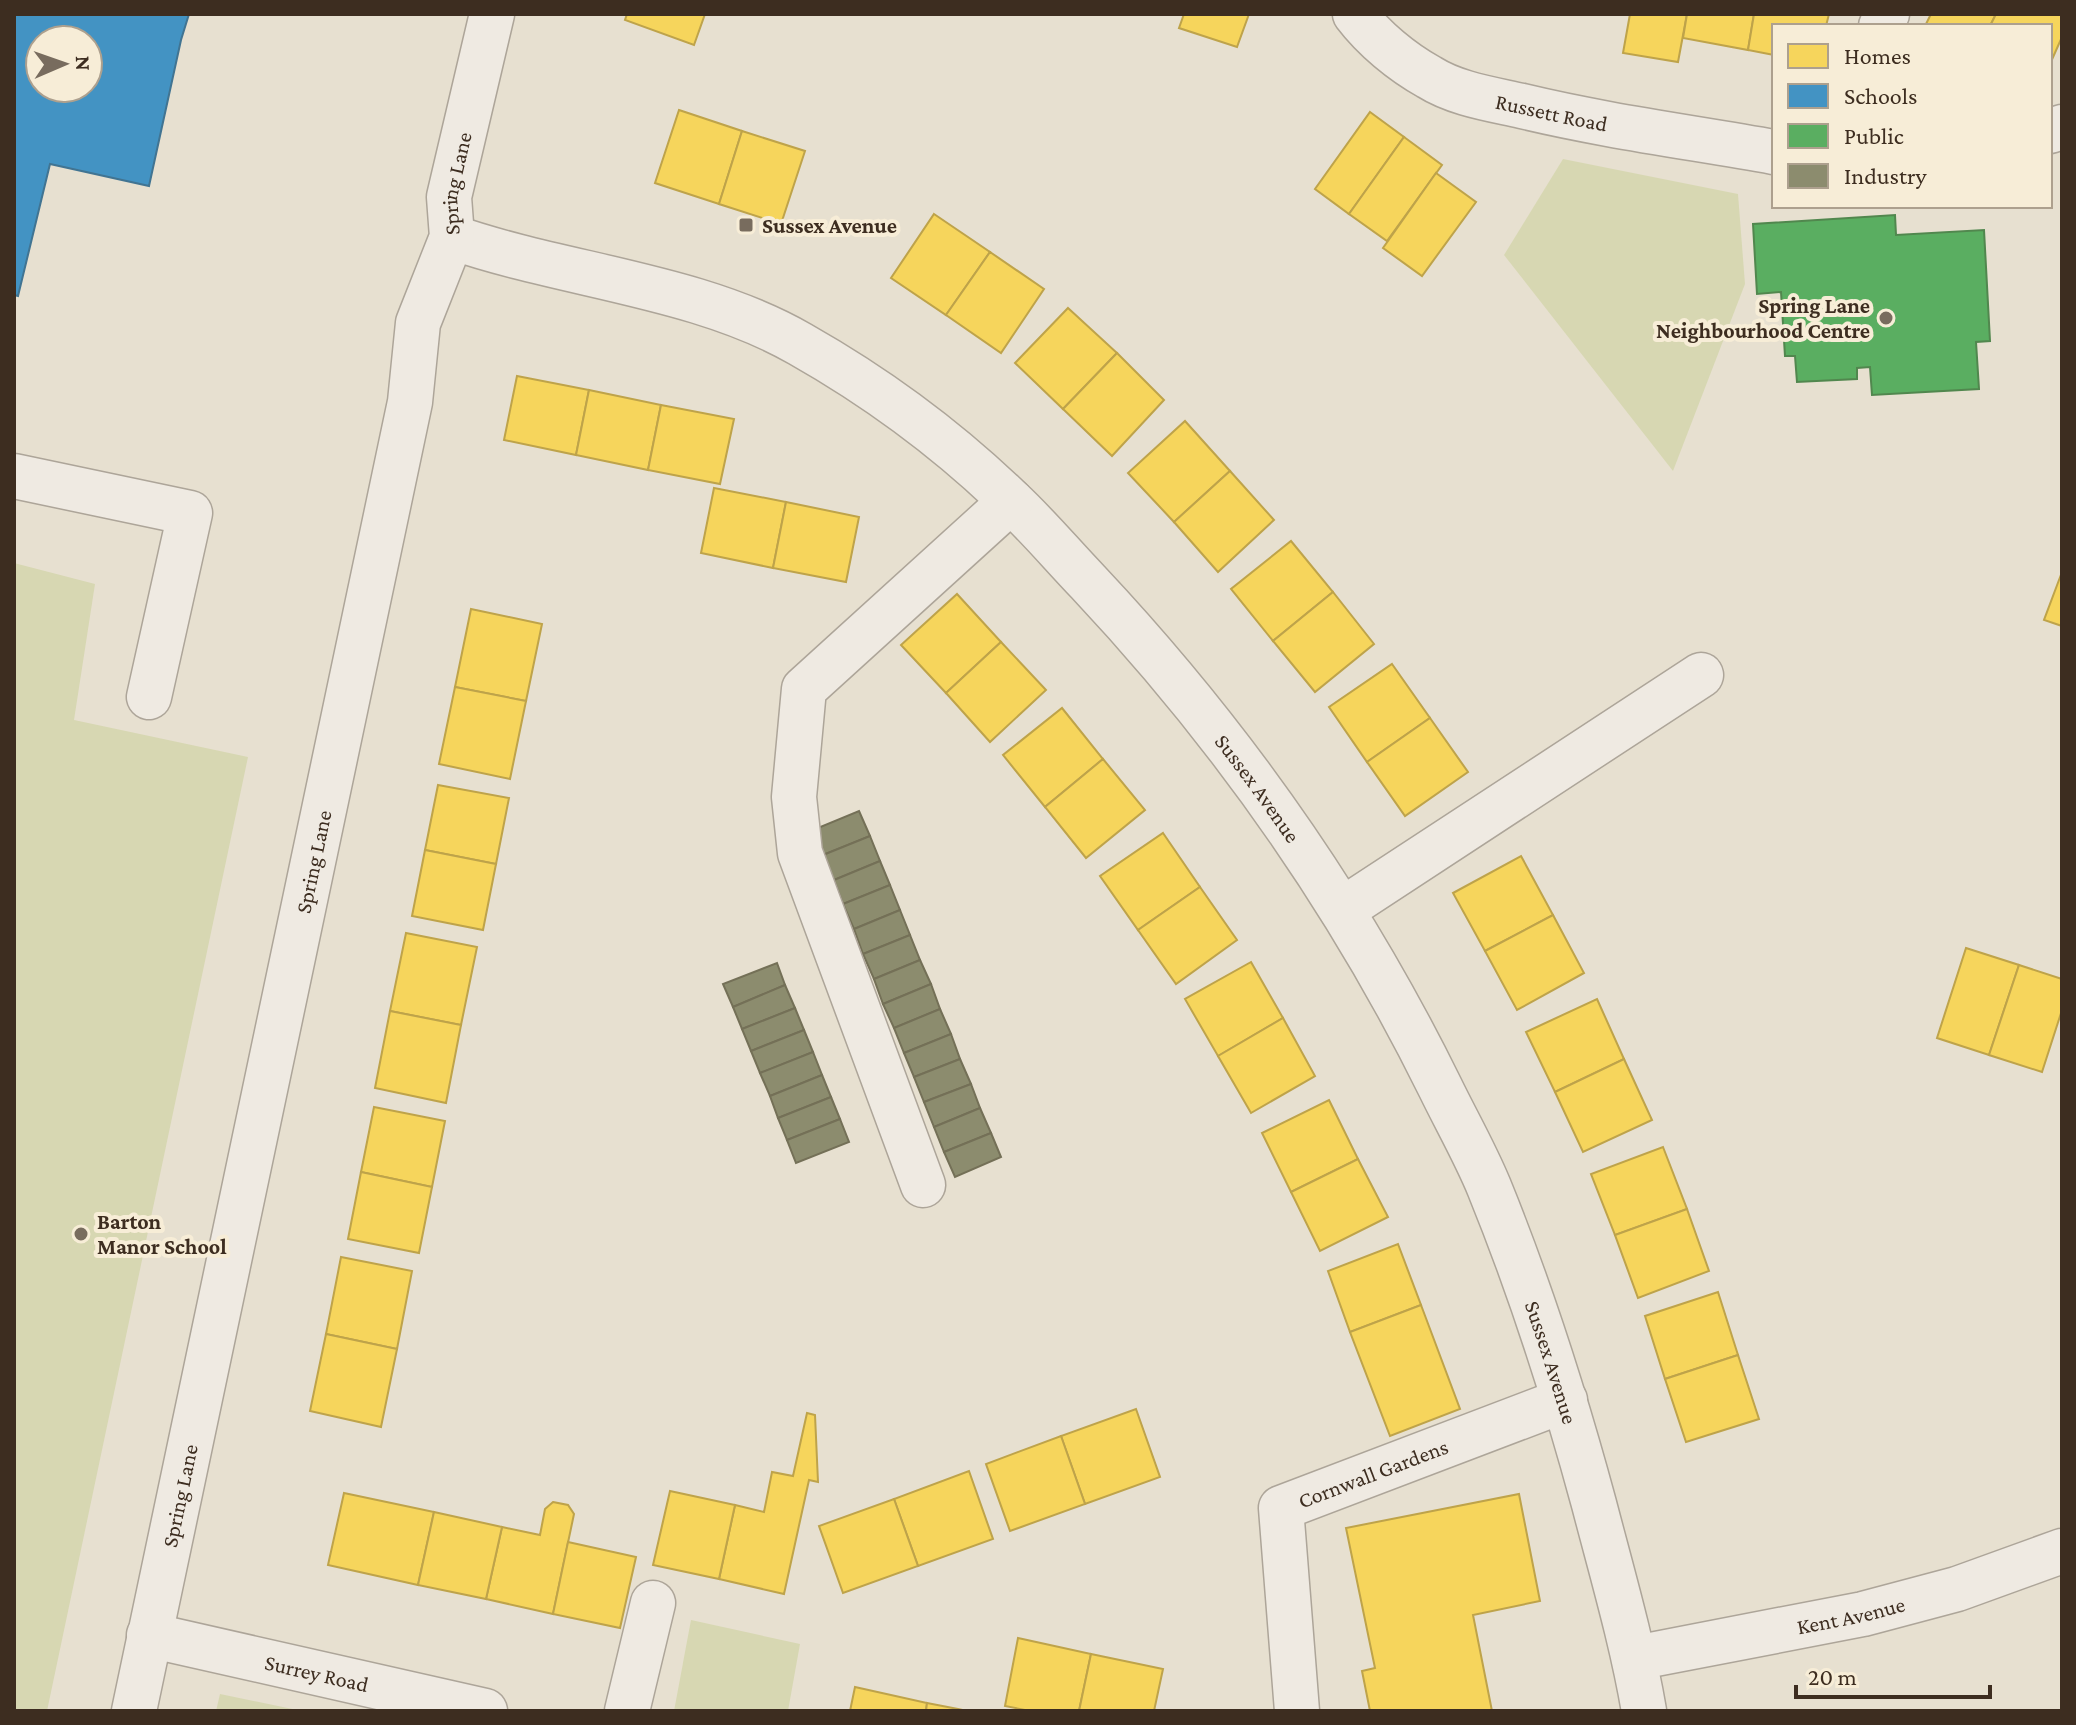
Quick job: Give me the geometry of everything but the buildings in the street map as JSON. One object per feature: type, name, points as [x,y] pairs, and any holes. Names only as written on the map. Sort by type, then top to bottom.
[{"type":"street","name":"Spring Lane","points":[[134,1711],[410,402],[418,323],[452,237],[449,197],[492,14]]},
{"type":"street","name":"Russett Road","points":[[1355,14],[1395,53],[1430,79],[1473,95],[1554,114],[1772,152]]},
{"type":"street","name":"Sussex Avenue","points":[[452,237],[504,255],[718,308],[795,341],[881,394],[952,449],[1011,501],[1119,615],[1197,705],[1255,781],[1342,910],[1418,1043],[1488,1185],[1565,1400],[1635,1658],[1644,1711]]},
{"type":"street","points":[[14,476],[190,513],[149,697]]},
{"type":"street","points":[[923,1185],[800,853],[794,797],[804,689],[1011,501]]},
{"type":"street","points":[[1342,910],[1701,675]]},
{"type":"street","name":"Cornwall Gardens","points":[[1297,1711],[1281,1508],[1565,1400]]},
{"type":"street","name":"Kent Avenue","points":[[1635,1658],[1863,1614],[1957,1589],[2062,1551]]},
{"type":"street","points":[[627,1711],[653,1603]]},
{"type":"street","name":"Surrey Road","points":[[149,1635],[485,1711]]},
{"type":"green space","points":[[1563,159],[1738,194],[1745,284],[1673,471],[1504,255]]},
{"type":"green space","points":[[14,563],[95,584],[74,720],[248,757],[47,1711],[14,1711]]},
{"type":"green space","points":[[691,1620],[800,1644],[788,1711],[674,1711]]},
{"type":"green space","points":[[220,1694],[302,1711],[216,1711]]},
{"type":"place","name":"Sussex Avenue","points":[[746,225]]},
{"type":"place","name":"Spring Lane Neighbourhood Centre","points":[[1886,318]]},
{"type":"place","name":"Barton Manor School","points":[[81,1234]]}]
